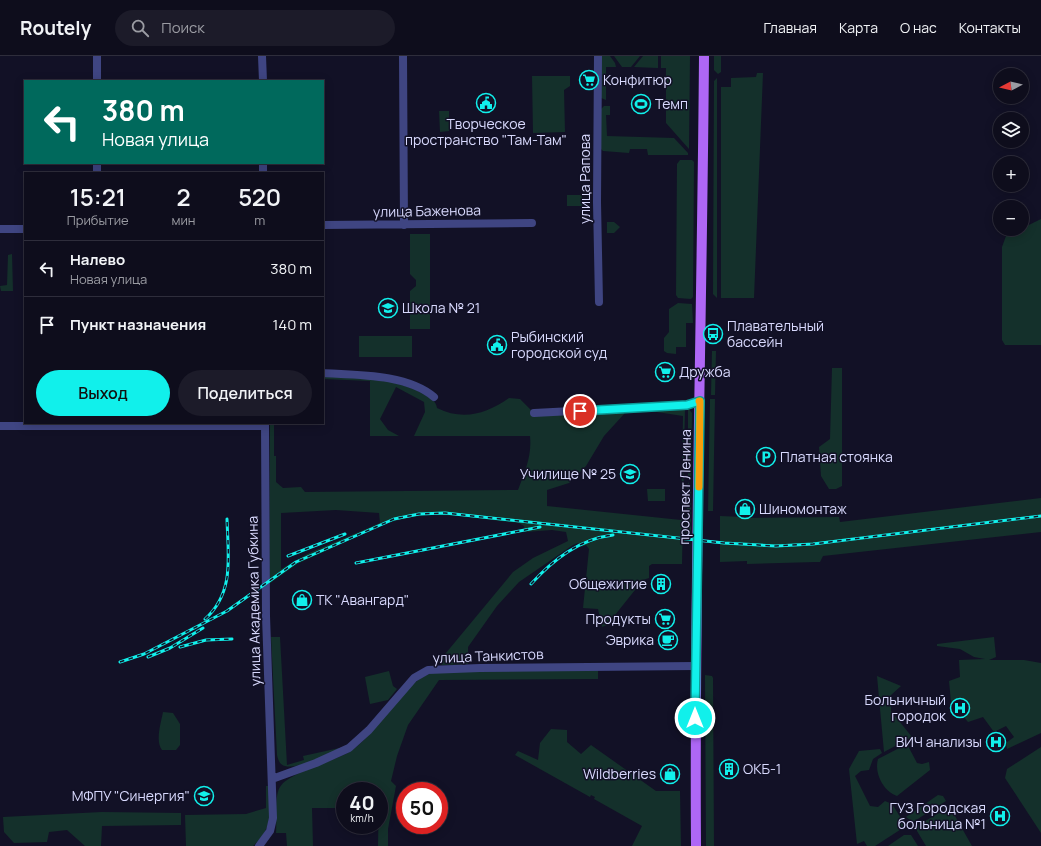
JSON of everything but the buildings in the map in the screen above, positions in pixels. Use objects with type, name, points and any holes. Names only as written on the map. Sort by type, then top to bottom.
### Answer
[{"type":"main road","name":"проспект Ленина","points":[[696,846],[696,666],[704,56]]},
{"type":"street","points":[[97,56],[97,80]]},
{"type":"street","points":[[262,56],[263,80]]},
{"type":"street","points":[[403,56],[404,224]]},
{"type":"street","name":"улица Рапова","points":[[598,56],[598,302]]},
{"type":"street","name":"улица Баженова","points":[[324,225],[532,223]]},
{"type":"street","points":[[0,229],[24,229]]},
{"type":"street","points":[[324,373],[395,380],[419,387],[434,397]]},
{"type":"street","points":[[534,413],[687,405],[700,401]]},
{"type":"street","points":[[0,426],[265,424]]},
{"type":"street","name":"улица Академика Губкина","points":[[265,424],[266,616],[272,779]]},
{"type":"street","name":"улица Танкистов","points":[[272,779],[321,761],[349,748],[369,730],[414,678],[428,670],[472,668],[696,666]]},
{"type":"street","points":[[259,846],[272,824],[272,779]]},
{"type":"green space","points":[[600,56],[610,56],[616,67],[606,67],[606,100],[601,98]]},
{"type":"green space","points":[[614,56],[640,56],[631,67],[622,67]]},
{"type":"green space","points":[[643,56],[658,56],[658,68],[634,67]]},
{"type":"green space","points":[[661,56],[690,56],[689,149],[666,123],[666,68],[661,68]]},
{"type":"green space","points":[[714,56],[721,56],[721,72],[718,74],[714,70]]},
{"type":"green space","points":[[757,73],[763,73],[754,298],[721,298],[721,87],[731,87],[731,78],[756,77]]},
{"type":"green space","points":[[532,76],[570,76],[570,86],[564,90],[565,132],[533,133]]},
{"type":"green space","points":[[717,78],[717,298],[713,294],[714,81]]},
{"type":"green space","points":[[604,106],[610,106],[610,115],[606,115],[607,136],[674,138],[688,153],[688,155],[648,155],[647,149],[630,149],[629,153],[603,151],[601,149],[601,109]]},
{"type":"green space","points":[[439,111],[449,111],[449,131],[440,132]]},
{"type":"green space","points":[[680,160],[692,160],[694,162],[693,297],[691,299],[678,298],[676,295],[677,164]]},
{"type":"green space","points":[[567,195],[582,195],[582,206],[567,206]]},
{"type":"green space","points":[[1041,219],[1041,345],[1005,345],[1002,340],[1002,247],[1006,236],[1029,236],[1029,225]]},
{"type":"green space","points":[[607,222],[614,222],[620,227],[614,233],[607,233]]},
{"type":"green space","points":[[410,234],[430,234],[430,329],[410,329],[410,291],[416,286],[416,280],[410,274]]},
{"type":"green space","points":[[12,254],[13,291],[1,291],[0,286],[7,285],[8,255]]},
{"type":"green space","points":[[678,303],[692,304],[693,323],[686,323],[686,347],[676,347],[676,354],[667,353],[664,351],[664,338],[669,332],[669,309]]},
{"type":"green space","points":[[359,336],[412,336],[412,357],[359,357]]},
{"type":"green space","points":[[712,351],[716,351],[715,395],[711,395]]},
{"type":"green space","points":[[832,368],[842,368],[842,486],[836,489],[829,489],[821,476],[819,447],[830,439]]},
{"type":"green space","points":[[324,375],[376,379],[401,385],[425,395],[434,402],[437,408],[447,412],[465,415],[483,412],[509,398],[520,399],[532,411],[685,408],[682,564],[652,564],[649,566],[649,578],[643,580],[607,625],[602,627],[598,609],[583,608],[589,549],[586,545],[581,547],[578,543],[573,545],[519,582],[497,606],[468,647],[468,664],[441,665],[443,663],[441,659],[513,572],[533,558],[568,541],[566,532],[552,530],[525,532],[524,526],[519,523],[452,515],[425,515],[412,517],[386,524],[360,534],[297,564],[269,584],[270,424],[274,424],[276,482],[283,488],[301,487],[305,492],[518,490],[530,450],[530,436],[414,436],[425,412],[424,402],[396,387],[380,419],[388,430],[399,436],[370,436],[370,381],[324,379]],"holes":[[[650,411],[683,416],[681,520],[547,506],[547,490],[569,483],[586,466],[604,436],[625,413]],[[336,510],[379,513],[380,523],[309,553],[281,569],[281,513]]]},
{"type":"green space","points":[[710,399],[715,399],[713,511],[708,511]]},
{"type":"green space","points":[[688,408],[692,413],[691,476],[688,478]]},
{"type":"green space","points":[[688,482],[691,487],[691,532],[686,535]]},
{"type":"green space","points":[[647,489],[665,489],[665,501],[648,501]]},
{"type":"green space","points":[[1041,498],[1041,532],[823,556],[820,562],[747,564],[747,561],[720,562],[720,516],[743,518],[839,517],[840,522]]},
{"type":"green space","points":[[271,637],[280,637],[287,765],[304,760],[303,756],[344,747],[298,766],[291,767],[282,765],[278,759]]},
{"type":"green space","points":[[994,637],[996,657],[989,660],[1024,660],[1041,663],[1041,733],[1007,749],[1006,743],[1014,737],[1006,726],[994,732],[983,717],[968,722],[951,702],[949,681],[960,677],[959,660],[985,659],[974,657],[960,649],[937,646],[937,644]]},
{"type":"green space","points":[[598,669],[598,679],[439,680],[408,725],[397,756],[391,781],[396,786],[388,829],[388,782],[336,782],[336,808],[312,808],[313,846],[287,846],[286,833],[276,833],[277,796],[280,787],[292,777],[351,751],[372,732],[410,687],[421,678],[434,672]]},
{"type":"green space","points":[[389,671],[393,686],[397,689],[388,700],[370,704],[365,677]]},
{"type":"green space","points":[[705,675],[712,676],[713,678],[714,846],[706,846]]},
{"type":"green space","points":[[877,676],[901,686],[891,695],[891,711],[912,737],[884,752]]},
{"type":"green space","points":[[163,712],[173,713],[180,724],[180,745],[176,750],[162,750],[160,746],[159,732]]},
{"type":"green space","points":[[551,729],[567,730],[567,742],[581,754],[591,745],[656,791],[680,791],[681,846],[632,846],[642,826],[594,799],[595,797],[591,795],[590,797],[515,755],[518,751],[538,760],[540,743]]},
{"type":"green space","points":[[907,744],[917,763],[922,764],[929,762],[930,770],[897,796],[892,794],[884,786],[877,770],[877,764],[878,759]]},
{"type":"green space","points":[[1041,747],[1041,833],[1005,778],[1007,769]]},
{"type":"green space","points":[[880,749],[882,753],[873,759],[869,770],[861,771],[855,776],[870,806],[878,807],[885,801],[892,804],[906,826],[875,846],[867,846],[864,841],[857,844],[849,769],[859,751]]},
{"type":"green space","points":[[266,786],[269,786],[270,803],[268,825],[260,839],[253,846],[186,846],[185,815],[246,814],[266,808]]},
{"type":"green space","points":[[938,795],[943,796],[946,801],[913,822],[906,817]]},
{"type":"green space","points":[[946,810],[955,816],[972,846],[926,846],[917,831],[917,826]]},
{"type":"green space","points":[[102,812],[181,813],[181,825],[102,826],[101,846],[85,846],[67,830],[49,832],[47,842],[14,843],[4,832],[3,817]]},
{"type":"green space","points":[[378,834],[388,834],[388,846],[378,846]]},
{"type":"green space","points":[[904,835],[911,835],[918,846],[888,846]]},
{"type":"railway","points":[[120,662],[144,654],[227,611],[296,562],[394,519],[419,514],[445,513],[724,543],[776,546],[813,544],[1041,516]]},
{"type":"railway","points":[[205,619],[215,608],[221,597],[228,573],[227,519]]},
{"type":"railway","points":[[356,563],[540,527]]},
{"type":"railway","points":[[288,556],[345,534]]},
{"type":"railway","points":[[531,584],[548,567],[578,546],[601,537],[613,535]]},
{"type":"railway","points":[[148,657],[170,648],[203,628]]},
{"type":"railway","points":[[180,647],[206,640],[232,639]]},
{"type":"slow traffic","points":[[699,401],[699,487]]},
{"type":"place","name":"Конфитюр","points":[[589,80]]},
{"type":"place","name":"Творческое пространство \"Там-Там\"","points":[[486,103]]},
{"type":"place","name":"Темп","points":[[641,104]]},
{"type":"place","name":"Школа № 21","points":[[388,308]]},
{"type":"place","name":"Плавательный бассейн","points":[[713,334]]},
{"type":"place","name":"Рыбинский городской суд","points":[[497,345]]},
{"type":"place","name":"Дружба","points":[[665,372]]},
{"type":"place","name":"Платная стоянка","points":[[766,457]]},
{"type":"place","name":"Училище № 25","points":[[630,474]]},
{"type":"place","name":"Шиномонтаж","points":[[745,509]]},
{"type":"place","name":"Общежитие","points":[[661,584]]},
{"type":"place","name":"ТК \"Авангард\"","points":[[302,600]]},
{"type":"place","name":"Продукты","points":[[665,619]]},
{"type":"place","name":"Эврика","points":[[668,640]]},
{"type":"place","name":"Больничный городок","points":[[960,708]]},
{"type":"place","name":"ВИЧ анализы","points":[[996,742]]},
{"type":"place","name":"ОКБ-1","points":[[729,769]]},
{"type":"place","name":"Wildberries","points":[[670,774]]},
{"type":"place","name":"МФПУ \"Синергия\"","points":[[204,796]]},
{"type":"place","name":"ГУЗ Городская больница №1","points":[[1000,816]]},
{"type":"route","points":[[580,411],[687,405],[700,401],[695,718]]}]
